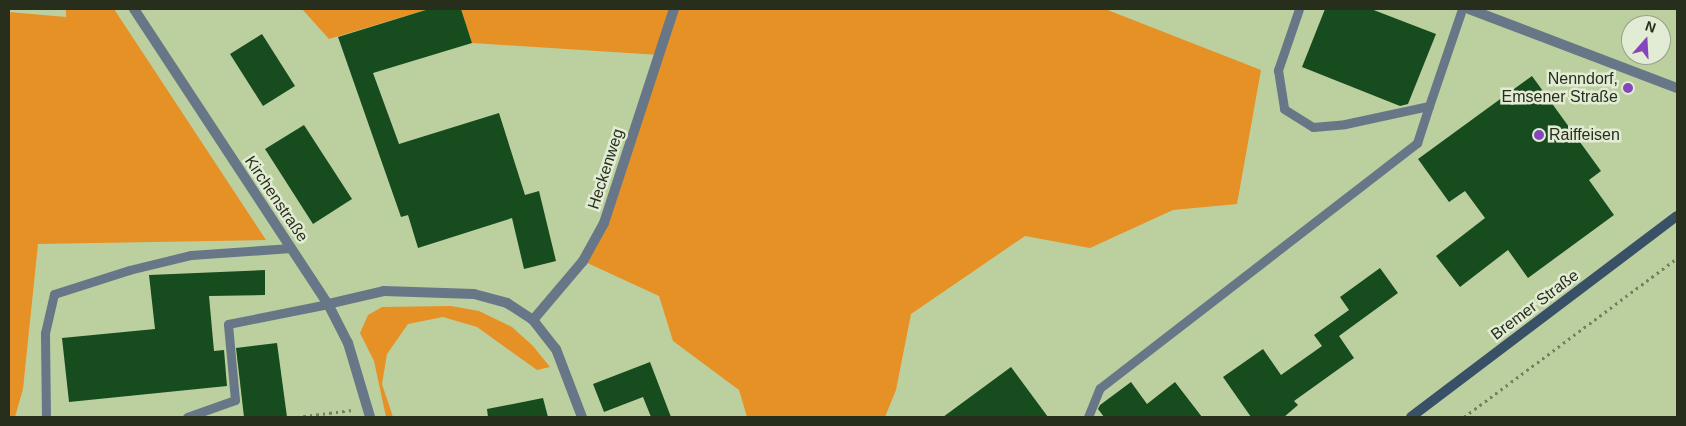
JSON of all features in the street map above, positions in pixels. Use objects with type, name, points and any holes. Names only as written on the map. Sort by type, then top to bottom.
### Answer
[{"type":"main road","name":"Bremer Straße","points":[[1411,417],[1677,216]]},
{"type":"street","name":"Kirchenstraße","points":[[134,9],[328,304],[348,343],[369,413]]},
{"type":"street","name":"Heckenweg","points":[[533,320],[583,261],[604,223],[674,9]]},
{"type":"street","points":[[1469,9],[1677,88]]},
{"type":"street","points":[[328,304],[384,291],[474,294],[507,303],[533,320],[556,349],[582,417]]},
{"type":"lane","points":[[1299,9],[1278,70],[1284,109],[1313,127],[1345,124],[1429,106]]},
{"type":"lane","points":[[1088,417],[1100,388],[1417,143],[1462,9]]},
{"type":"lane","points":[[46,417],[44,333],[54,294],[129,270],[191,255],[291,248]]},
{"type":"lane","points":[[187,417],[235,400],[228,324],[328,304]]},
{"type":"path","points":[[1464,417],[1677,258]]},
{"type":"path","points":[[297,417],[369,413]]},
{"type":"shaded area","points":[[66,9],[114,9],[266,240],[38,244],[23,389],[15,417],[9,417],[9,12],[66,17]]},
{"type":"shaded area","points":[[302,9],[429,9],[329,39]]},
{"type":"shaded area","points":[[461,9],[1105,9],[1261,70],[1237,204],[1173,210],[1090,248],[1025,236],[911,314],[896,390],[885,417],[747,417],[739,390],[673,341],[659,296],[583,261],[604,223],[659,55],[472,43]]},
{"type":"shaded area","points":[[451,306],[479,311],[512,327],[533,346],[550,367],[537,370],[477,327],[443,317],[408,324],[387,354],[382,384],[393,417],[386,417],[374,361],[360,333],[368,315],[382,307]]},
{"type":"building","points":[[429,9],[461,9],[472,43],[373,73],[399,144],[499,113],[525,195],[539,191],[556,261],[524,269],[512,218],[418,248],[408,215],[401,217],[338,37]]},
{"type":"building","points":[[1325,9],[1371,9],[1436,34],[1408,104],[1400,106],[1302,67]]},
{"type":"building","points":[[262,34],[295,86],[263,106],[230,54]]},
{"type":"building","points":[[1532,76],[1601,171],[1589,180],[1614,215],[1528,278],[1508,250],[1460,287],[1436,256],[1485,218],[1465,191],[1449,202],[1418,159]]},
{"type":"building","points":[[304,125],[352,199],[313,224],[265,149]]},
{"type":"building","points":[[1380,268],[1398,293],[1339,336],[1354,358],[1294,401],[1298,405],[1284,417],[1251,417],[1223,377],[1263,349],[1281,375],[1322,346],[1314,335],[1349,310],[1340,297]]},
{"type":"building","points":[[265,270],[265,295],[209,296],[214,351],[224,350],[227,386],[69,402],[62,338],[155,329],[149,275]]},
{"type":"building","points":[[277,343],[287,417],[244,417],[236,348]]},
{"type":"building","points":[[650,362],[671,417],[651,417],[643,397],[604,412],[593,384]]},
{"type":"building","points":[[1011,367],[1048,417],[943,417]]},
{"type":"building","points":[[1131,382],[1147,404],[1175,382],[1202,417],[1104,417],[1098,409],[1100,405]]},
{"type":"building","points":[[543,398],[548,417],[488,417],[487,409]]},
{"type":"place","name":"Nenndorf, Emsener Straße","points":[[1628,88]]},
{"type":"place","name":"Raiffeisen","points":[[1539,135]]}]
